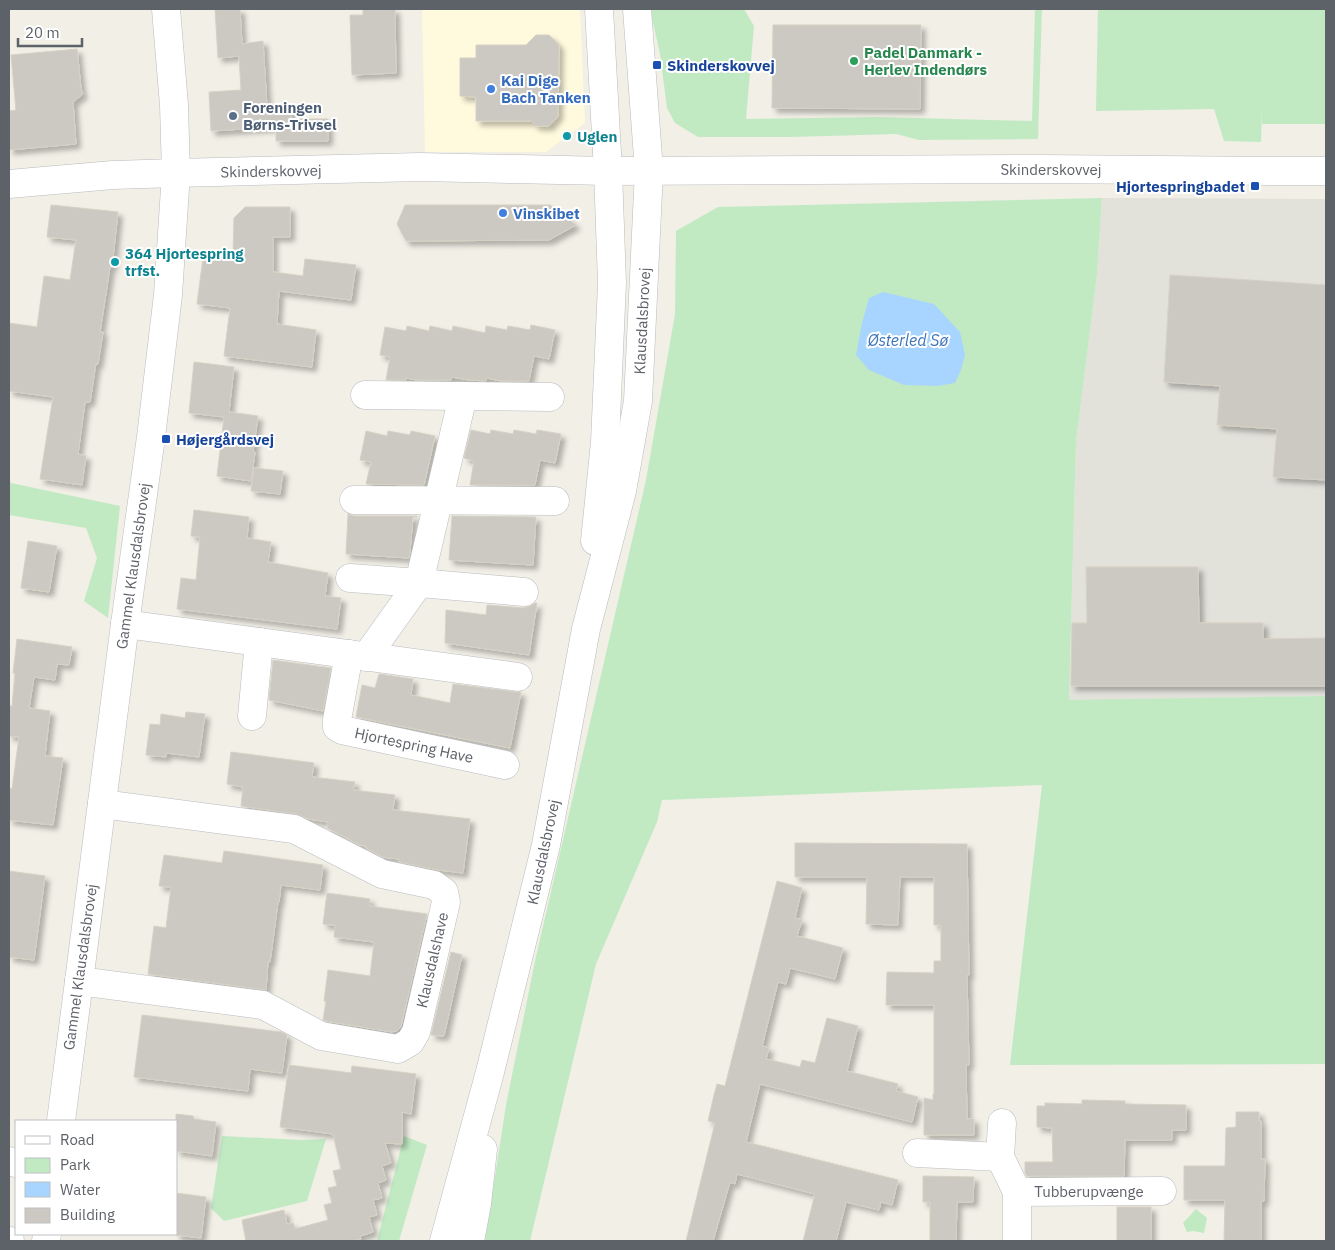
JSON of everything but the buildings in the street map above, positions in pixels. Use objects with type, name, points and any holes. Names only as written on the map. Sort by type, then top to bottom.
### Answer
[{"type":"street","name":"Gammel Klausdalsbrovej","points":[[61,1120],[168,295],[176,173],[174,105],[166,9]]},
{"type":"street","name":"Klausdalsbrovej","points":[[586,629],[605,442],[612,283],[599,9]]},
{"type":"street","name":"Klausdalsbrovej","points":[[444,1241],[490,1072],[546,845],[586,629],[622,491],[638,401],[649,171],[637,9]]},
{"type":"street","name":"Skinderskovvej","points":[[176,173],[420,167],[608,171],[1051,169],[1326,171]]},
{"type":"street","points":[[9,184],[113,175],[176,173]]},
{"type":"street","points":[[365,395],[550,397]]},
{"type":"street","name":"Hjortespring Have","points":[[463,396],[419,583],[357,655],[337,720],[337,728],[505,765]]},
{"type":"street","points":[[354,500],[556,502]]},
{"type":"street","points":[[350,578],[524,592]]},
{"type":"street","points":[[125,624],[518,677]]},
{"type":"street","points":[[252,716],[259,642]]},
{"type":"street","name":"Klausdalshave","points":[[78,981],[263,1005],[320,1036],[398,1049],[410,1042],[416,1032],[446,902],[444,892],[434,885],[382,874],[294,829],[102,804]]},
{"type":"street","name":"Klausdalsbrovej","points":[[470,1241],[477,1204],[490,1072]]},
{"type":"street","name":"Tubberupvænge","points":[[1002,1124],[1000,1157],[1017,1192],[1017,1241]]},
{"type":"street","points":[[917,1153],[1000,1157]]},
{"type":"street","name":"Tubberupvænge","points":[[1017,1192],[1162,1191]]},
{"type":"shaded area","points":[[422,9],[580,9],[585,123],[546,152],[425,152]]},
{"type":"shaded area","points":[[1102,198],[1326,199],[1326,696],[1069,701],[1076,442],[1097,275]]},
{"type":"green space","points":[[650,9],[744,9],[754,26],[746,119],[878,117],[1032,121],[1035,9],[1042,9],[1038,139],[919,140],[896,134],[698,137],[675,123],[667,108],[660,54]]},
{"type":"green space","points":[[1098,9],[1326,9],[1326,124],[1262,124],[1262,107],[1261,142],[1224,141],[1214,109],[1096,111]]},
{"type":"green space","points":[[1102,198],[1097,275],[1076,442],[1069,700],[1326,696],[1326,1064],[1010,1065],[1042,785],[662,800],[657,822],[596,964],[530,1241],[485,1241],[506,1105],[535,961],[646,480],[675,314],[676,231],[718,207]]},
{"type":"green space","points":[[9,479],[11,483],[120,506],[108,618],[84,601],[97,558],[86,528],[9,515]]},
{"type":"green space","points":[[222,1136],[301,1140],[326,1139],[307,1201],[224,1221],[211,1208]]},
{"type":"green space","points":[[404,1136],[427,1145],[399,1241],[377,1241]]},
{"type":"green space","points":[[1196,1209],[1207,1218],[1204,1233],[1187,1232],[1183,1223]]},
{"type":"water","name":"Østerled Sø","points":[[883,292],[934,304],[960,332],[965,355],[955,383],[937,386],[904,385],[869,370],[856,355],[869,298]]},
{"type":"place","name":"Padel Danmark - Herlev Indendørs","points":[[854,61]]},
{"type":"place","name":"Skinderskovvej","points":[[657,65]]},
{"type":"place","name":"Kai Dige Bach Tanken","points":[[491,89]]},
{"type":"place","name":"Foreningen Børns-Trivsel","points":[[233,116]]},
{"type":"place","name":"Uglen","points":[[567,136]]},
{"type":"place","name":"Hjortespringbadet","points":[[1255,186]]},
{"type":"place","name":"Vinskibet","points":[[503,213]]},
{"type":"place","name":"364 Hjortespring trfst.","points":[[115,262]]},
{"type":"place","name":"Højergårdsvej","points":[[166,439]]}]
